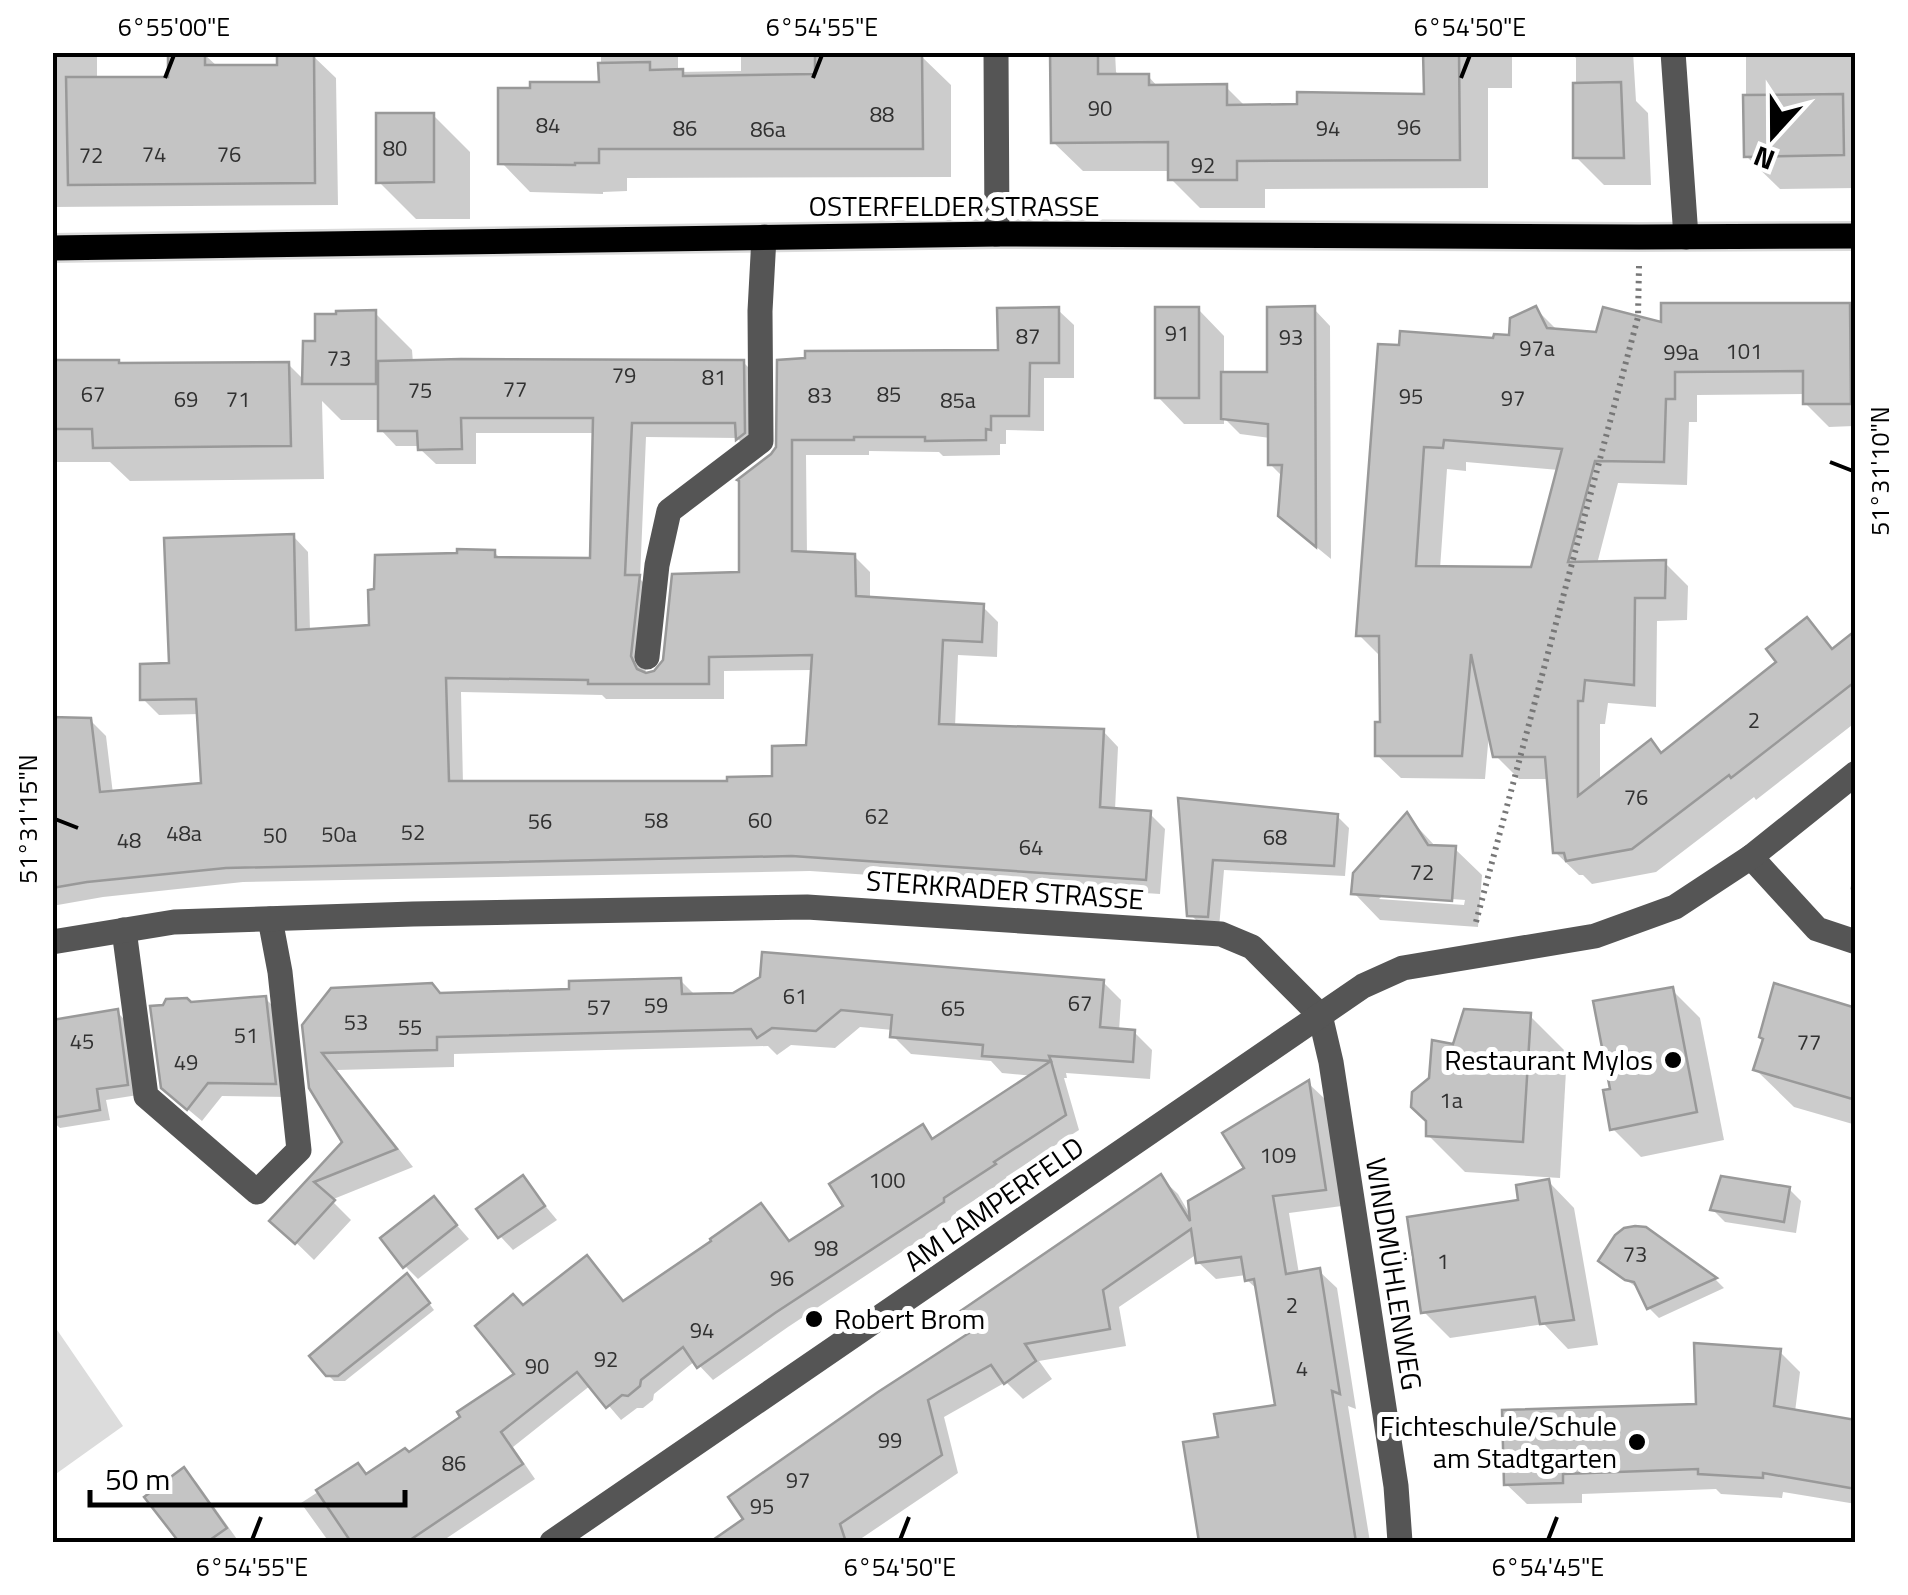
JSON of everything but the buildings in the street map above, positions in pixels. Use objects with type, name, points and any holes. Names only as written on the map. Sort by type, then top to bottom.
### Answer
[{"type":"main road","name":"OSTERFELDER STRASSE","points":[[52,248],[997,234],[1856,236]]},
{"type":"street","points":[[996,52],[997,234]]},
{"type":"street","points":[[1672,52],[1686,237]]},
{"type":"street","points":[[646,656],[657,566],[669,511],[761,441],[764,237]]},
{"type":"street","points":[[1320,1015],[1364,986],[1403,968],[1595,936],[1675,907],[1751,857],[1856,773]]},
{"type":"street","points":[[1751,857],[1817,929],[1856,942]]},
{"type":"street","name":"STERKRADER STRASSE","points":[[52,942],[174,922],[807,908],[1220,934],[1252,947],[1320,1015]]},
{"type":"street","points":[[124,930],[146,1096],[257,1192],[299,1150],[280,972],[270,919]]},
{"type":"street","name":"AM LAMPERFELD","points":[[552,1542],[1320,1015]]},
{"type":"street","name":"WINDMÜHLENWEG","points":[[1320,1015],[1331,1062],[1396,1486],[1400,1542]]},
{"type":"path","points":[[1466,957],[1638,317],[1639,238]]},
{"type":"shaded area","points":[[53,1324],[123,1426],[52,1476]]},
{"type":"place","name":"Restaurant Mylos","points":[[1673,1060]]},
{"type":"place","name":"Robert Brom","points":[[814,1319]]},
{"type":"place","name":"Fichteschule/Schule am Stadtgarten","points":[[1637,1442]]}]
